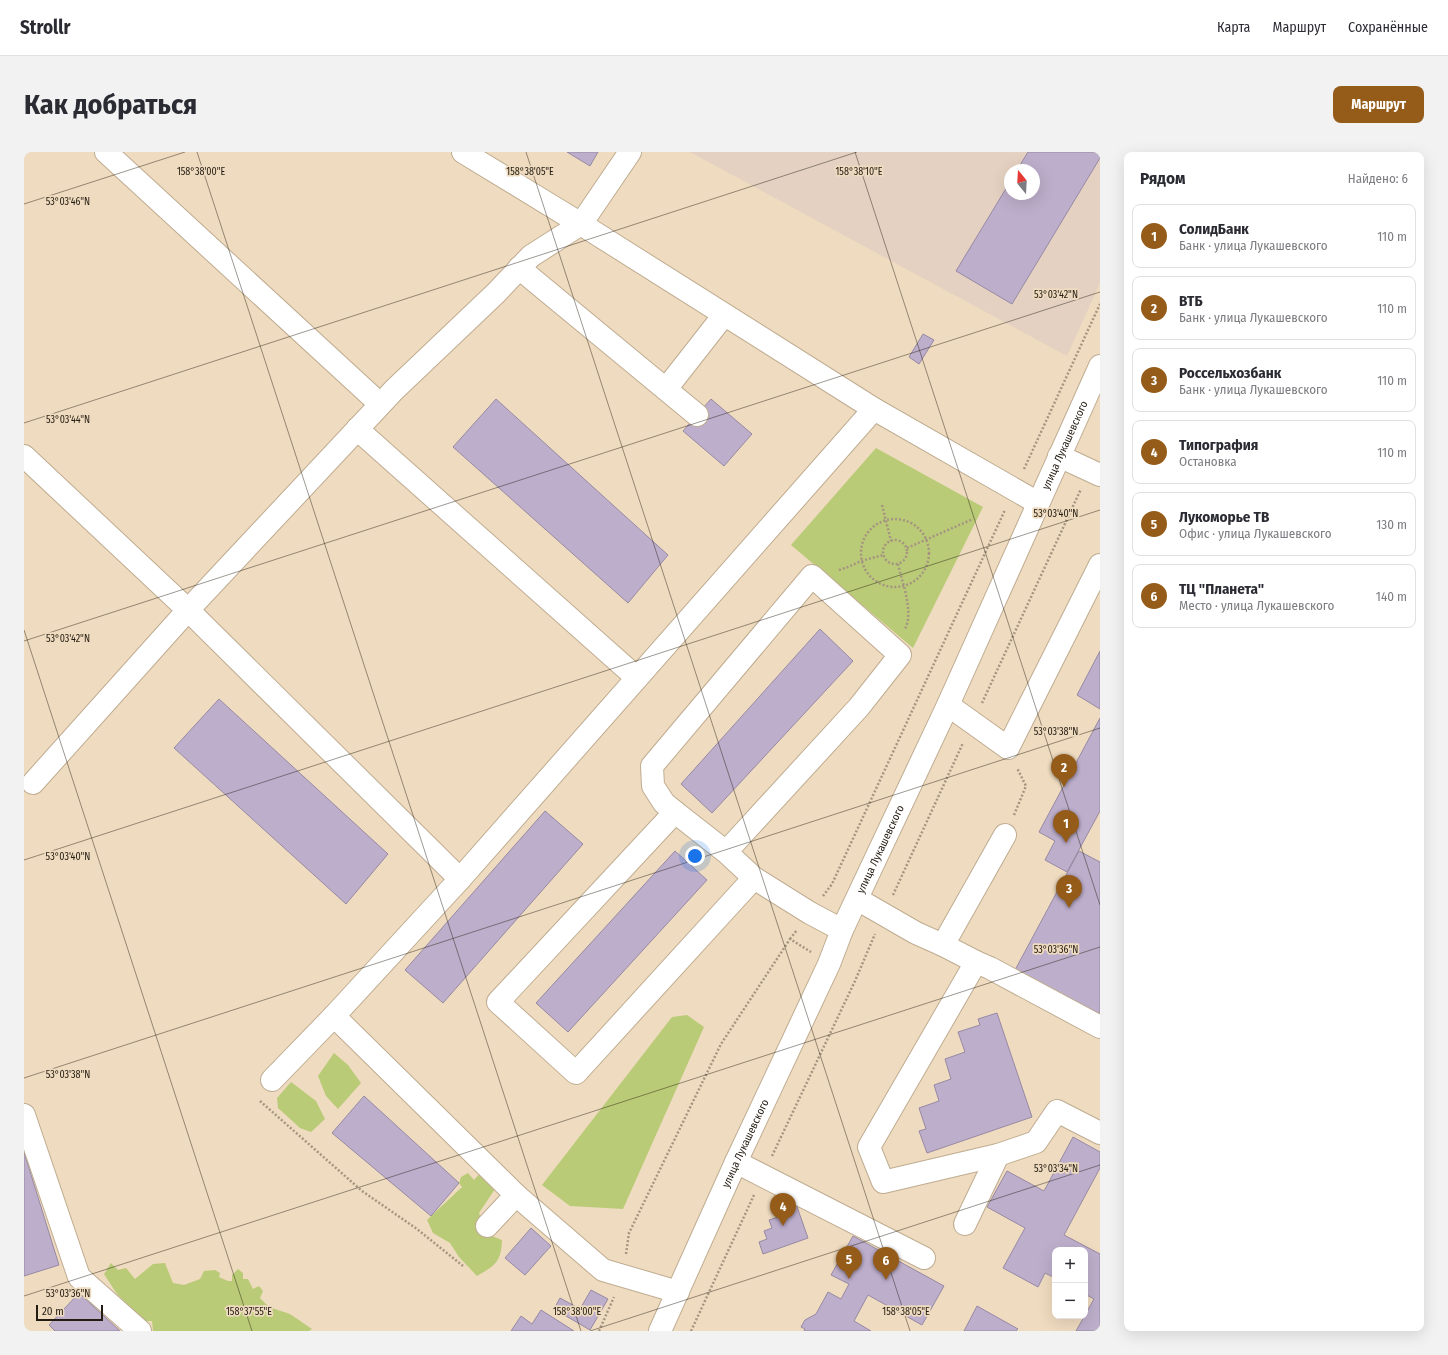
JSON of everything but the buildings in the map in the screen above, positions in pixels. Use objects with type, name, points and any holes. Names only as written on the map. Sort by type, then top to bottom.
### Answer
[{"type":"main road","points":[[106,152],[380,404]]},
{"type":"main road","points":[[463,152],[581,224],[874,409],[1038,503]]},
{"type":"main road","points":[[33,783],[188,610],[380,404],[496,293],[531,256],[581,224],[630,152]]},
{"type":"main road","points":[[519,268],[697,415]]},
{"type":"main road","points":[[666,389],[724,315]]},
{"type":"main road","name":"улица Лукашевского","points":[[660,1331],[736,1162],[830,964],[842,930],[948,705],[1100,366]]},
{"type":"main road","points":[[272,1080],[334,1016],[460,878],[874,409]]},
{"type":"main road","points":[[357,429],[637,678]]},
{"type":"main road","points":[[24,456],[188,610],[460,878]]},
{"type":"main road","points":[[1059,456],[1095,472]]},
{"type":"main road","points":[[948,705],[1008,748],[1100,565]]},
{"type":"main road","points":[[726,852],[859,707],[900,655],[812,576],[652,766],[653,786],[664,803],[726,852],[754,878],[810,913],[842,930]]},
{"type":"main road","points":[[675,812],[498,1002],[576,1073],[754,878]]},
{"type":"main road","points":[[944,945],[1005,835]]},
{"type":"main road","points":[[857,899],[916,933],[990,968],[1100,1027]]},
{"type":"main road","points":[[976,962],[869,1147],[883,1182],[998,1155],[1036,1142],[1057,1111],[1100,1133]]},
{"type":"main road","points":[[334,1016],[516,1196],[602,1270],[678,1292]]},
{"type":"main road","points":[[24,1115],[79,1277],[140,1331]]},
{"type":"main road","points":[[965,1224],[998,1155]]},
{"type":"main road","points":[[736,1162],[924,1258]]},
{"type":"main road","points":[[487,1226],[516,1196]]},
{"type":"path","points":[[599,1331],[623,1276],[629,1233],[718,1051],[790,939],[832,884],[1100,304]]},
{"type":"path","points":[[892,897],[973,723],[1095,472]]},
{"type":"path","points":[[882,505],[891,541]]},
{"type":"path","points":[[885,520],[905,520],[914,524],[921,532],[929,548],[927,565],[923,573],[911,584],[903,587],[894,588],[876,582],[869,576],[861,561],[860,552],[865,535],[877,524],[885,520]]},
{"type":"path","points":[[907,548],[973,520]]},
{"type":"path","points":[[891,541],[902,542],[907,548],[906,559],[898,564],[890,564],[883,555],[885,545],[891,541]]},
{"type":"path","points":[[820,583],[832,572],[861,561],[883,555]]},
{"type":"path","points":[[898,564],[908,610],[908,623],[902,634],[900,655]]},
{"type":"path","points":[[1005,835],[1026,786],[1008,748]]},
{"type":"path","points":[[691,1331],[855,981],[876,931]]},
{"type":"path","points":[[790,939],[855,981]]},
{"type":"path","points":[[255,1096],[362,1191],[462,1266]]},
{"type":"shaded area","points":[[690,152],[1028,152],[1021,164],[1004,164],[1004,192],[956,271],[1012,304],[1100,158],[1100,283],[1067,356]]},
{"type":"green space","points":[[876,448],[983,507],[913,648],[791,545]]},
{"type":"green space","points":[[687,1015],[704,1027],[623,1209],[570,1206],[542,1185],[672,1017]]},
{"type":"green space","points":[[334,1053],[348,1065],[361,1083],[338,1109],[326,1096],[318,1076]]},
{"type":"green space","points":[[291,1082],[316,1101],[325,1119],[311,1132],[300,1128],[278,1108],[277,1098]]},
{"type":"green space","points":[[483,1170],[497,1186],[479,1213],[487,1234],[502,1240],[499,1258],[493,1266],[477,1276],[459,1257],[450,1243],[433,1233],[427,1220],[462,1187],[459,1183],[461,1177],[468,1173],[474,1180]]},
{"type":"green space","points":[[111,1263],[118,1270],[126,1268],[135,1279],[153,1264],[165,1263],[173,1283],[184,1285],[200,1279],[204,1271],[215,1270],[220,1273],[219,1277],[232,1281],[232,1275],[238,1269],[243,1273],[243,1279],[248,1279],[253,1289],[259,1286],[263,1291],[260,1298],[269,1307],[290,1314],[312,1329],[309,1331],[153,1331],[152,1321],[136,1321],[133,1310],[117,1294],[104,1274]]},
{"type":"place","name":"ВТБ","points":[[1064,787]]},
{"type":"place","name":"СолидБанк","points":[[1066,843]]},
{"type":"place","name":"Россельхозбанк","points":[[1069,908]]},
{"type":"place","name":"Типография","points":[[783,1226]]},
{"type":"place","name":"Лукоморье ТВ","points":[[849,1279]]},
{"type":"place","name":"ТЦ \"Планета\"","points":[[886,1280]]}]
